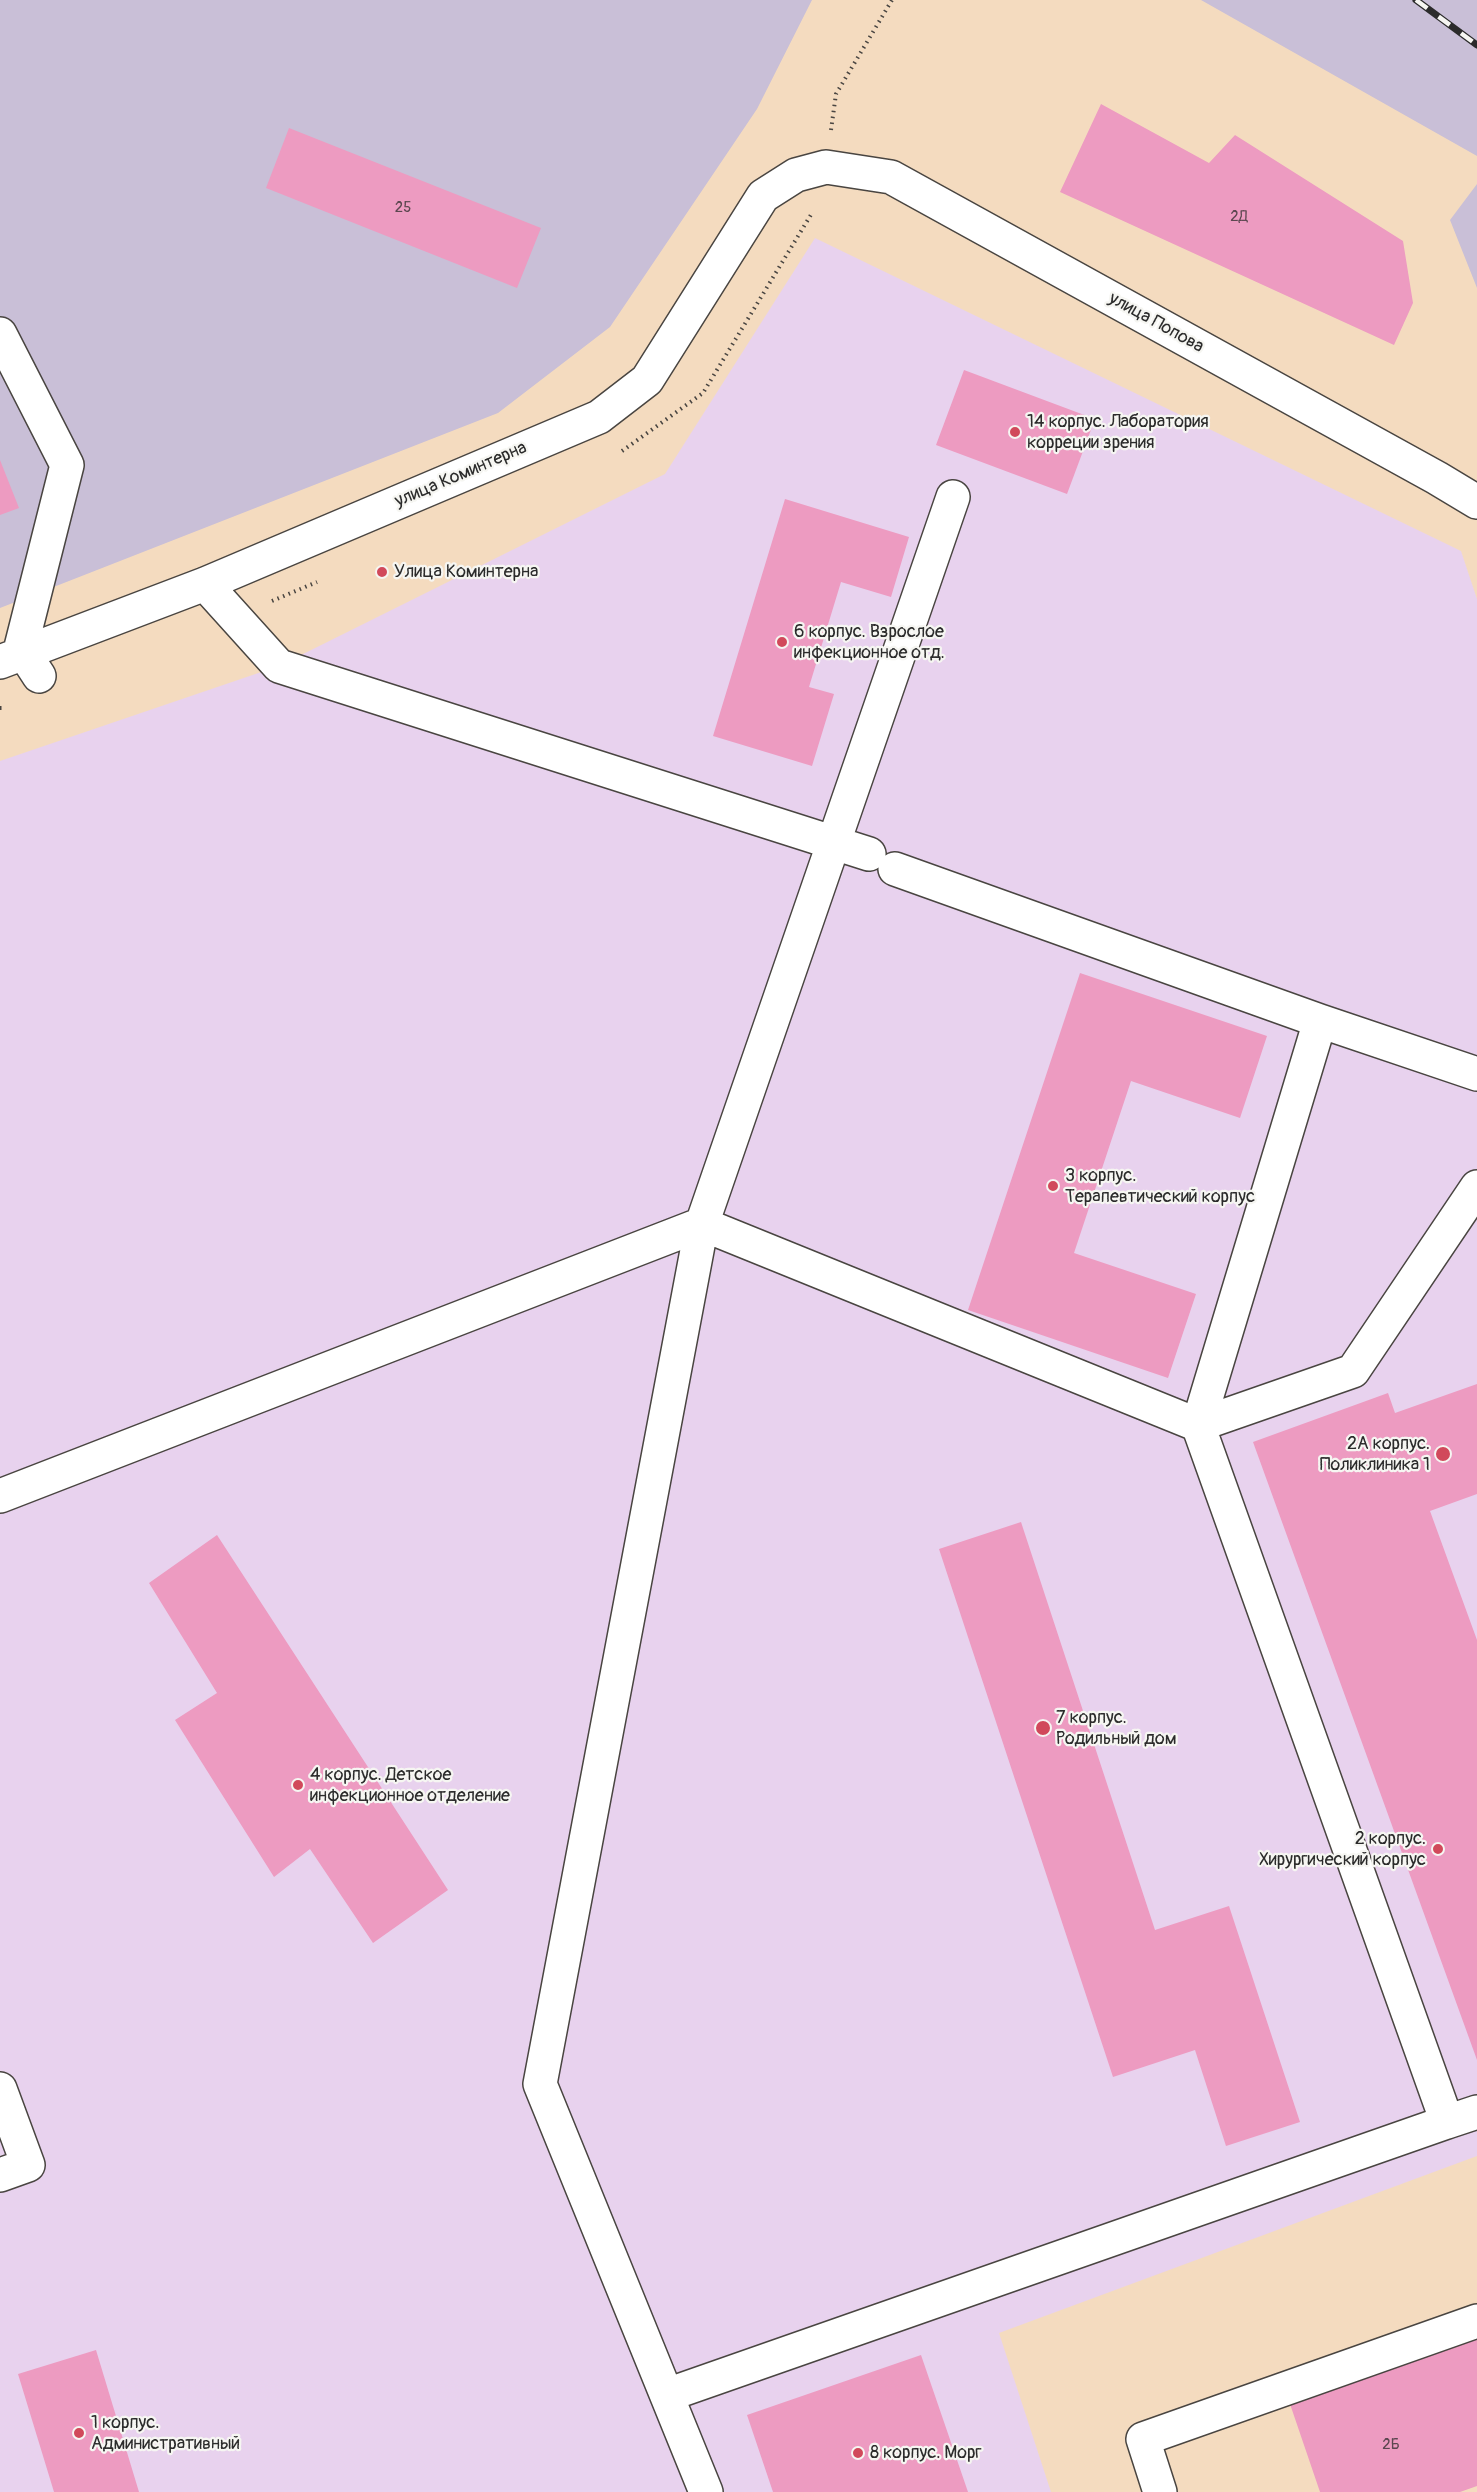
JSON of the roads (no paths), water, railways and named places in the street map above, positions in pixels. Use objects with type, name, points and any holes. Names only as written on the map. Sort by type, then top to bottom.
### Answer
[{"type":"street","name":"улица Попова","points":[[826,167],[891,177],[1427,472],[1477,502]]},
{"type":"street","name":"улица Коминтерна","points":[[21,661],[217,605],[599,417],[647,380],[763,196],[796,175],[826,167]]},
{"type":"street","points":[[0,333],[67,465],[21,661]]},
{"type":"street","points":[[706,2492],[540,2084],[702,1224],[952,497]]},
{"type":"street","points":[[217,605],[279,666],[832,843],[1320,1021],[1477,1074]]},
{"type":"street","points":[[1320,1021],[1198,1425],[1447,2122]]},
{"type":"street","points":[[0,1496],[702,1224],[1198,1425],[1353,1371],[1477,1187]]},
{"type":"street","points":[[0,2089],[28,2165],[0,2175]]},
{"type":"street","points":[[667,2395],[1477,2112]]},
{"type":"street","points":[[1160,2492],[1143,2439],[1477,2321]]},
{"type":"railway","points":[[1416,0],[1477,45]]},
{"type":"place","name":"14 корпус. Лаборатория корреции зрения","points":[[1015,432]]},
{"type":"place","name":"Улица Коминтерна","points":[[382,572]]},
{"type":"place","name":"6 корпус. Взрослое инфекционное отд.","points":[[782,642]]},
{"type":"place","name":"3 корпус. Терапевтический корпус","points":[[1053,1186]]},
{"type":"place","name":"2А корпус. Поликлиника 1","points":[[1443,1454]]},
{"type":"place","name":"7 корпус. Родильный дом","points":[[1043,1728]]},
{"type":"place","name":"4 корпус. Детское инфекционное отделение","points":[[298,1785]]},
{"type":"place","name":"2 корпус. Хирургический корпус","points":[[1438,1849]]},
{"type":"place","name":"1 корпус. Административный","points":[[79,2433]]},
{"type":"place","name":"8 корпус. Морг","points":[[858,2453]]}]
